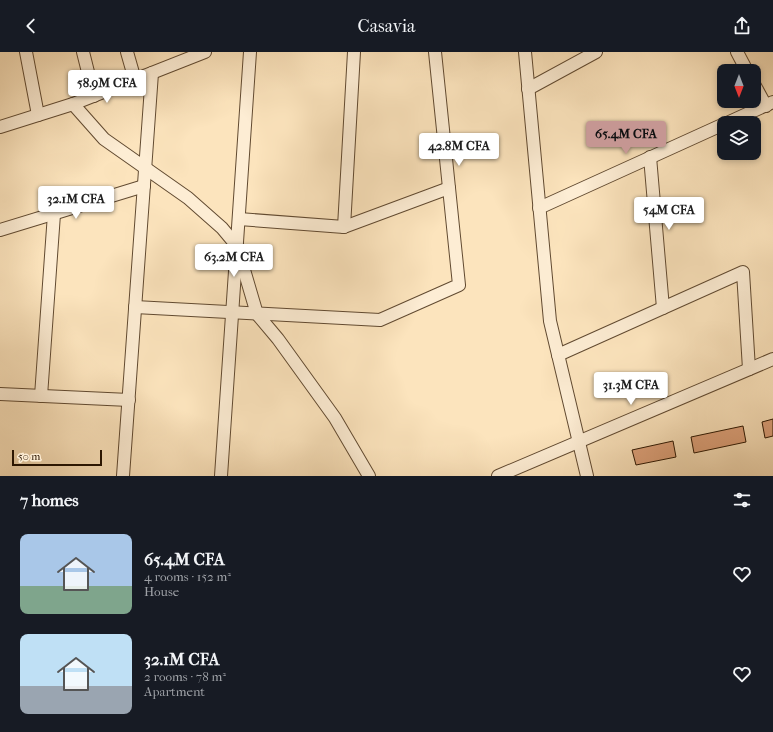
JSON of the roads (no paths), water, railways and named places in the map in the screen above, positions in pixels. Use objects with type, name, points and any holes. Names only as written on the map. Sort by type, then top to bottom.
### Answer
[{"type":"street","points":[[26,52],[38,115]]},
{"type":"street","points":[[83,52],[94,96]]},
{"type":"street","points":[[127,52],[135,80]]},
{"type":"street","points":[[0,127],[73,104],[203,52]]},
{"type":"street","points":[[221,476],[250,52]]},
{"type":"street","points":[[344,227],[354,52]]},
{"type":"street","points":[[135,307],[380,320],[459,285],[435,52]]},
{"type":"street","points":[[525,52],[550,321],[587,476]]},
{"type":"street","points":[[528,89],[596,52]]},
{"type":"street","points":[[737,52],[743,64]]},
{"type":"street","points":[[123,476],[152,73]]},
{"type":"street","points":[[743,116],[770,104],[761,93]]},
{"type":"street","points":[[73,104],[104,139],[188,198],[222,228],[237,246],[256,314],[278,339],[335,418],[369,476]]},
{"type":"street","points":[[539,208],[717,127]]},
{"type":"street","points":[[650,157],[663,308]]},
{"type":"street","points":[[0,230],[144,186]]},
{"type":"street","points":[[238,219],[344,227],[449,188]]},
{"type":"street","points":[[42,396],[54,214]]},
{"type":"street","points":[[558,355],[743,272],[749,369]]},
{"type":"street","points":[[498,476],[773,359]]},
{"type":"street","points":[[0,394],[129,400]]}]
